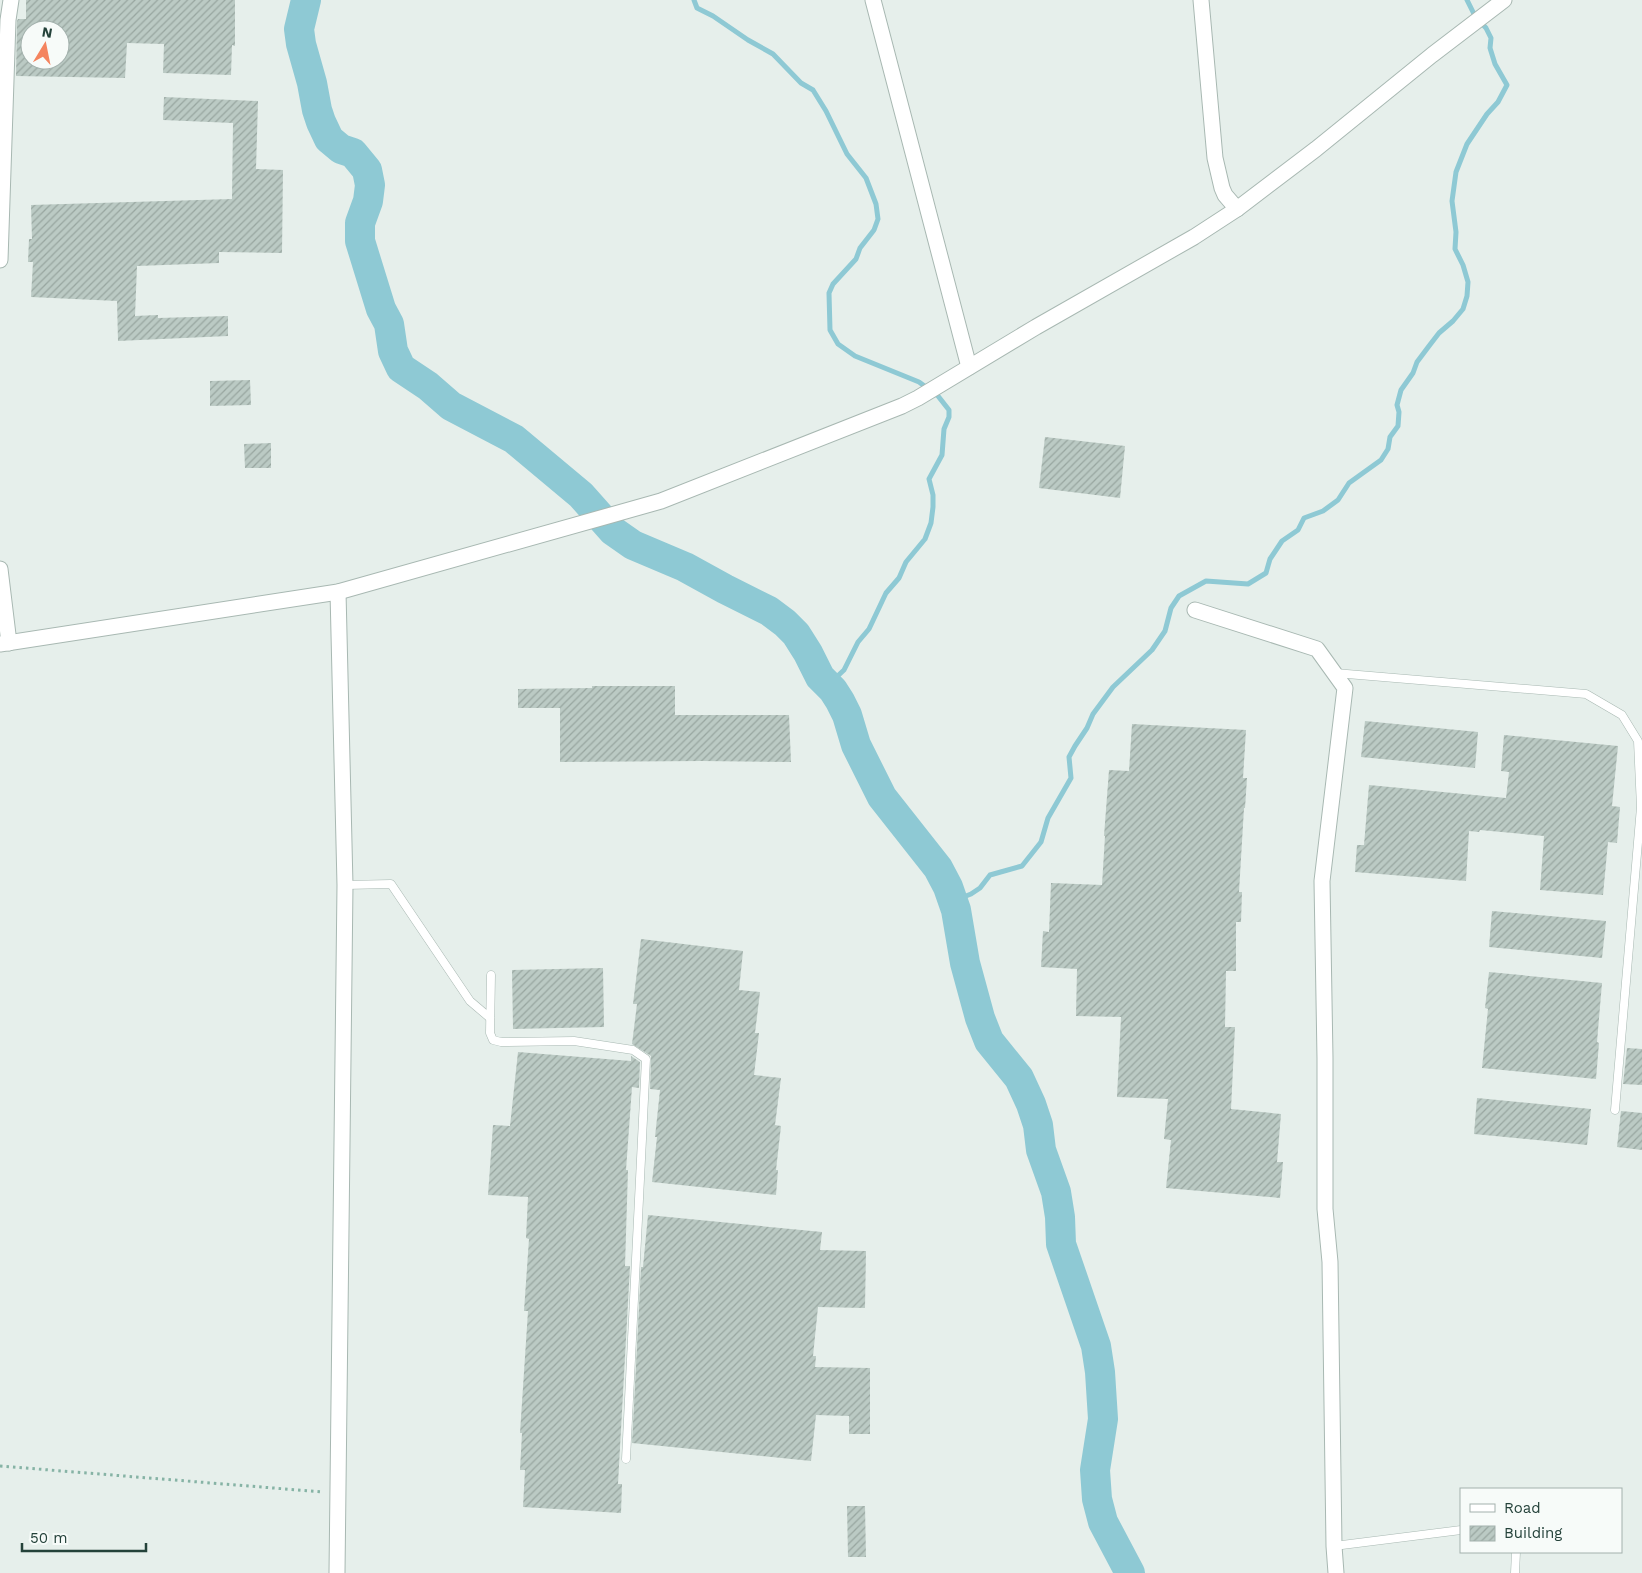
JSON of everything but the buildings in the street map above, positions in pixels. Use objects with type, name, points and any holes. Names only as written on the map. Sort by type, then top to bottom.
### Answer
[{"type":"street","points":[[0,260],[4,17],[11,0]]},
{"type":"street","points":[[873,0],[969,366]]},
{"type":"street","points":[[1201,0],[1215,158],[1222,188],[1237,210]]},
{"type":"street","points":[[0,569],[5,644],[338,592],[632,510],[690,490],[918,398],[969,366],[1194,237],[1237,210],[1502,2]]},
{"type":"street","points":[[337,1573],[344,885],[338,592]]},
{"type":"street","points":[[1195,610],[1317,649],[1345,688],[1322,881],[1325,1209],[1330,1262],[1336,1573]]},
{"type":"lane","points":[[1335,673],[1586,694],[1622,715],[1638,741],[1641,807],[1615,1110]]},
{"type":"lane","points":[[344,885],[391,884],[470,1001],[490,1018]]},
{"type":"lane","points":[[492,975],[490,1033],[493,1040],[500,1042],[574,1041],[633,1050],[646,1059],[626,1459]]},
{"type":"lane","points":[[1334,1546],[1460,1530]]},
{"type":"lane","points":[[1515,1573],[1516,1553]]},
{"type":"path","points":[[0,1466],[338,1493]]},
{"type":"waterway","points":[[306,0],[299,29],[317,110],[329,139],[341,149],[353,153],[367,170],[370,185],[368,201],[360,223],[360,241],[381,309],[389,324],[393,351],[401,368],[428,386],[451,406],[514,439],[581,495],[613,531],[633,545],[685,567],[769,611],[785,623],[796,634],[820,677],[833,690],[840,701],[847,715],[856,745],[882,797],[938,868],[948,887],[956,910],[965,963],[980,1018],[989,1041],[1019,1078],[1031,1104],[1038,1125],[1041,1150],[1056,1192],[1060,1217],[1061,1244],[1096,1346],[1100,1372],[1103,1419],[1095,1470],[1097,1499],[1103,1522],[1130,1573]]},
{"type":"waterway","points":[[694,0],[697,8],[773,54],[801,83],[813,90],[826,111],[847,154],[866,178],[876,204],[878,219],[874,230],[860,248],[856,259],[833,284],[829,293],[830,330],[838,344],[855,356],[919,382],[938,396],[949,410],[949,417],[944,429],[942,455],[929,479],[933,495],[933,507],[931,523],[925,539],[906,562],[899,578],[886,593],[869,629],[858,642],[844,670],[828,685]]},
{"type":"waterway","points":[[953,901],[971,894],[980,888],[990,875],[1022,866],[1041,842],[1048,818],[1071,778],[1069,757],[1075,746],[1087,728],[1093,714],[1113,687],[1152,650],[1165,631],[1171,608],[1179,596],[1206,581],[1248,584],[1266,573],[1270,559],[1282,541],[1298,530],[1304,518],[1323,511],[1338,500],[1349,483],[1381,460],[1388,449],[1390,437],[1398,426],[1399,412],[1397,405],[1401,390],[1413,373],[1417,362],[1429,346],[1463,309],[1467,296],[1468,282],[1463,265],[1455,249],[1456,232],[1452,201],[1456,172],[1467,144],[1487,114],[1498,102],[1507,85],[1495,64],[1490,48],[1491,38],[1486,28],[1475,16],[1467,0]]}]
